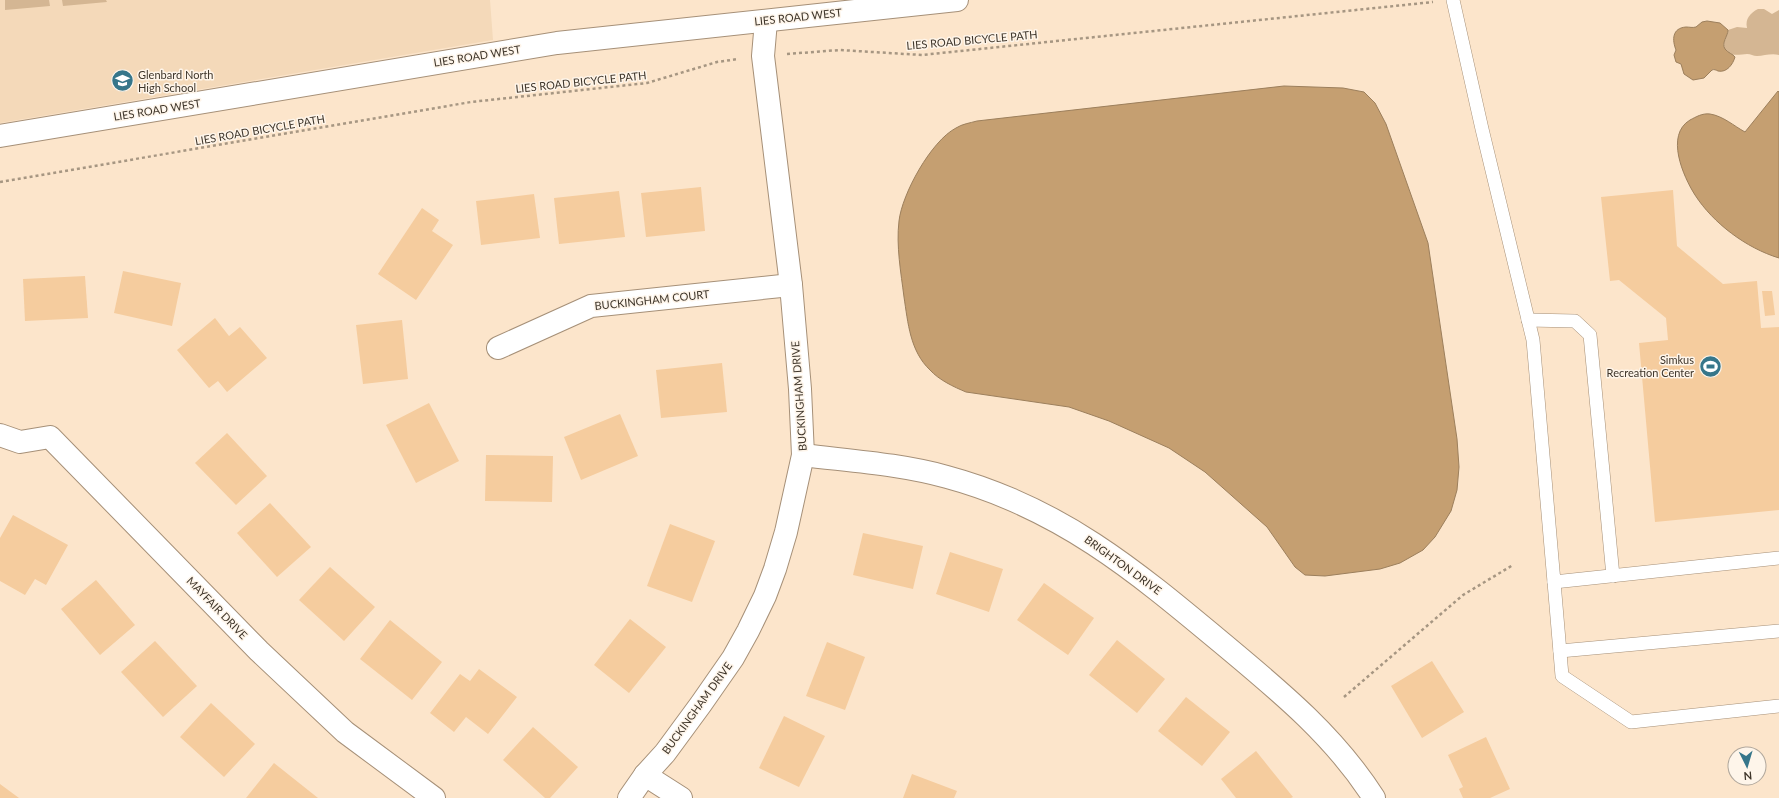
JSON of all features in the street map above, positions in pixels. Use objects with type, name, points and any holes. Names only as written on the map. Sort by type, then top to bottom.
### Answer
[{"type":"street","name":"LIES ROAD WEST","points":[[0,136],[557,43],[957,0]]},
{"type":"street","name":"BUCKINGHAM DRIVE","points":[[628,798],[645,774],[666,753],[733,658],[748,631],[765,596],[775,568],[786,532],[803,455],[800,390],[791,285],[764,56],[766,21]]},
{"type":"street","name":"BUCKINGHAM COURT","points":[[498,348],[591,306],[791,285]]},
{"type":"street","name":"MAYFAIR DRIVE","points":[[0,436],[20,442],[50,437],[276,667],[345,732],[434,798]]},
{"type":"street","name":"BRIGHTON DRIVE","points":[[803,455],[894,466],[946,477],[994,492],[1049,516],[1084,537],[1118,559],[1158,590],[1288,697],[1328,738],[1364,782],[1374,798]]},
{"type":"street","points":[[645,774],[681,798]]},
{"type":"lane","points":[[1453,0],[1482,129],[1533,340],[1562,676],[1632,722],[1779,706]]},
{"type":"lane","points":[[1528,320],[1575,321],[1590,335],[1613,576]]},
{"type":"lane","points":[[1554,582],[1779,558]]},
{"type":"lane","points":[[1560,651],[1779,631]]},
{"type":"path","name":"LIES ROAD BICYCLE PATH","points":[[0,182],[471,102],[647,83],[717,62],[764,56],[840,50],[922,55],[1436,2]]},
{"type":"path","points":[[1344,697],[1463,594],[1513,565]]},
{"type":"shaded area","name":"Glenbard North High School","points":[[0,0],[490,0],[493,40],[0,123]]},
{"type":"shaded area","points":[[5,0],[49,0],[50,6],[5,10]]},
{"type":"shaded area","points":[[62,0],[106,0],[107,2],[63,6]]},
{"type":"shaded area","points":[[1758,9],[1764,9],[1772,14],[1779,10],[1779,55],[1733,55],[1727,52],[1724,45],[1728,30],[1737,27],[1747,28],[1749,17]]},
{"type":"shaded area","points":[[1707,21],[1720,23],[1728,30],[1724,47],[1735,57],[1731,65],[1724,71],[1712,70],[1704,78],[1693,80],[1684,74],[1681,64],[1676,62],[1674,55],[1676,50],[1674,35],[1681,28],[1696,27],[1702,22]]},
{"type":"shaded area","points":[[1284,86],[1343,88],[1364,92],[1375,103],[1386,124],[1428,243],[1457,439],[1459,467],[1457,490],[1451,511],[1435,537],[1423,550],[1400,563],[1380,569],[1325,576],[1305,575],[1295,567],[1267,527],[1205,472],[1169,448],[1109,421],[1069,407],[966,392],[947,383],[930,370],[918,354],[911,336],[905,307],[898,250],[898,230],[901,210],[919,169],[937,144],[956,128],[977,121]]},
{"type":"shaded area","points":[[1778,91],[1779,258],[1754,248],[1731,233],[1711,215],[1690,187],[1682,167],[1677,145],[1679,135],[1683,127],[1690,120],[1704,114],[1715,115],[1745,132]]},
{"type":"building","points":[[701,187],[705,231],[646,237],[641,193]]},
{"type":"building","name":"Simkus Recreation Center","points":[[1673,190],[1677,246],[1723,284],[1757,281],[1761,328],[1779,327],[1779,510],[1655,522],[1639,343],[1668,340],[1666,318],[1619,280],[1610,281],[1601,197]]},
{"type":"building","points":[[619,191],[625,237],[559,244],[554,198]]},
{"type":"building","points":[[534,194],[540,238],[481,245],[476,201]]},
{"type":"building","points":[[422,208],[439,220],[432,231],[453,245],[416,300],[378,274]]},
{"type":"building","points":[[123,271],[181,283],[172,326],[114,313]]},
{"type":"building","points":[[85,276],[88,318],[25,321],[23,279]]},
{"type":"building","points":[[1762,291],[1772,291],[1775,315],[1765,316]]},
{"type":"building","points":[[215,318],[229,336],[240,327],[267,358],[227,392],[218,381],[209,388],[177,350]]},
{"type":"building","points":[[402,320],[408,379],[363,384],[356,325]]},
{"type":"building","points":[[722,363],[727,412],[661,418],[656,370]]},
{"type":"building","points":[[429,403],[459,461],[416,483],[386,425]]},
{"type":"building","points":[[620,414],[638,456],[581,480],[564,437]]},
{"type":"building","points":[[227,433],[267,476],[236,505],[195,463]]},
{"type":"building","points":[[486,455],[553,456],[552,502],[485,501]]},
{"type":"building","points":[[270,503],[311,547],[277,577],[237,533]]},
{"type":"building","points":[[13,515],[68,545],[46,585],[35,579],[25,595],[0,581],[0,538]]},
{"type":"building","points":[[670,524],[715,541],[692,602],[647,586]]},
{"type":"building","points":[[863,533],[923,546],[913,589],[853,575]]},
{"type":"building","points":[[950,552],[1003,569],[989,612],[936,594]]},
{"type":"building","points":[[330,567],[375,607],[344,641],[299,600]]},
{"type":"building","points":[[96,580],[135,625],[100,655],[61,609]]},
{"type":"building","points":[[1044,583],[1094,618],[1068,655],[1017,620]]},
{"type":"building","points":[[630,619],[666,647],[629,693],[594,665]]},
{"type":"building","points":[[390,620],[442,662],[412,700],[360,659]]},
{"type":"building","points":[[1117,640],[1165,679],[1137,713],[1089,675]]},
{"type":"building","points":[[155,641],[197,686],[163,717],[121,672]]},
{"type":"building","points":[[827,642],[865,657],[845,710],[806,696]]},
{"type":"building","points":[[1432,661],[1464,712],[1422,738],[1391,686]]},
{"type":"building","points":[[479,669],[517,697],[488,734],[466,717],[454,732],[430,713],[460,674],[470,681]]},
{"type":"building","points":[[1186,697],[1230,732],[1202,766],[1158,731]]},
{"type":"building","points":[[211,703],[255,744],[224,777],[180,737]]},
{"type":"building","points":[[784,716],[825,736],[799,787],[759,768]]},
{"type":"building","points":[[533,727],[578,767],[550,798],[545,798],[503,760]]},
{"type":"building","points":[[1486,737],[1510,789],[1490,798],[1463,798],[1459,789],[1463,787],[1448,755]]},
{"type":"building","points":[[1256,751],[1293,797],[1236,798],[1221,779]]},
{"type":"building","points":[[274,763],[318,798],[246,798]]},
{"type":"building","points":[[912,774],[957,791],[954,798],[903,798]]},
{"type":"building","points":[[0,784],[19,798],[0,798]]},
{"type":"place","name":"Glenbard North High School","points":[[123,81]]},
{"type":"place","name":"Simkus Recreation Center","points":[[1710,366]]}]
